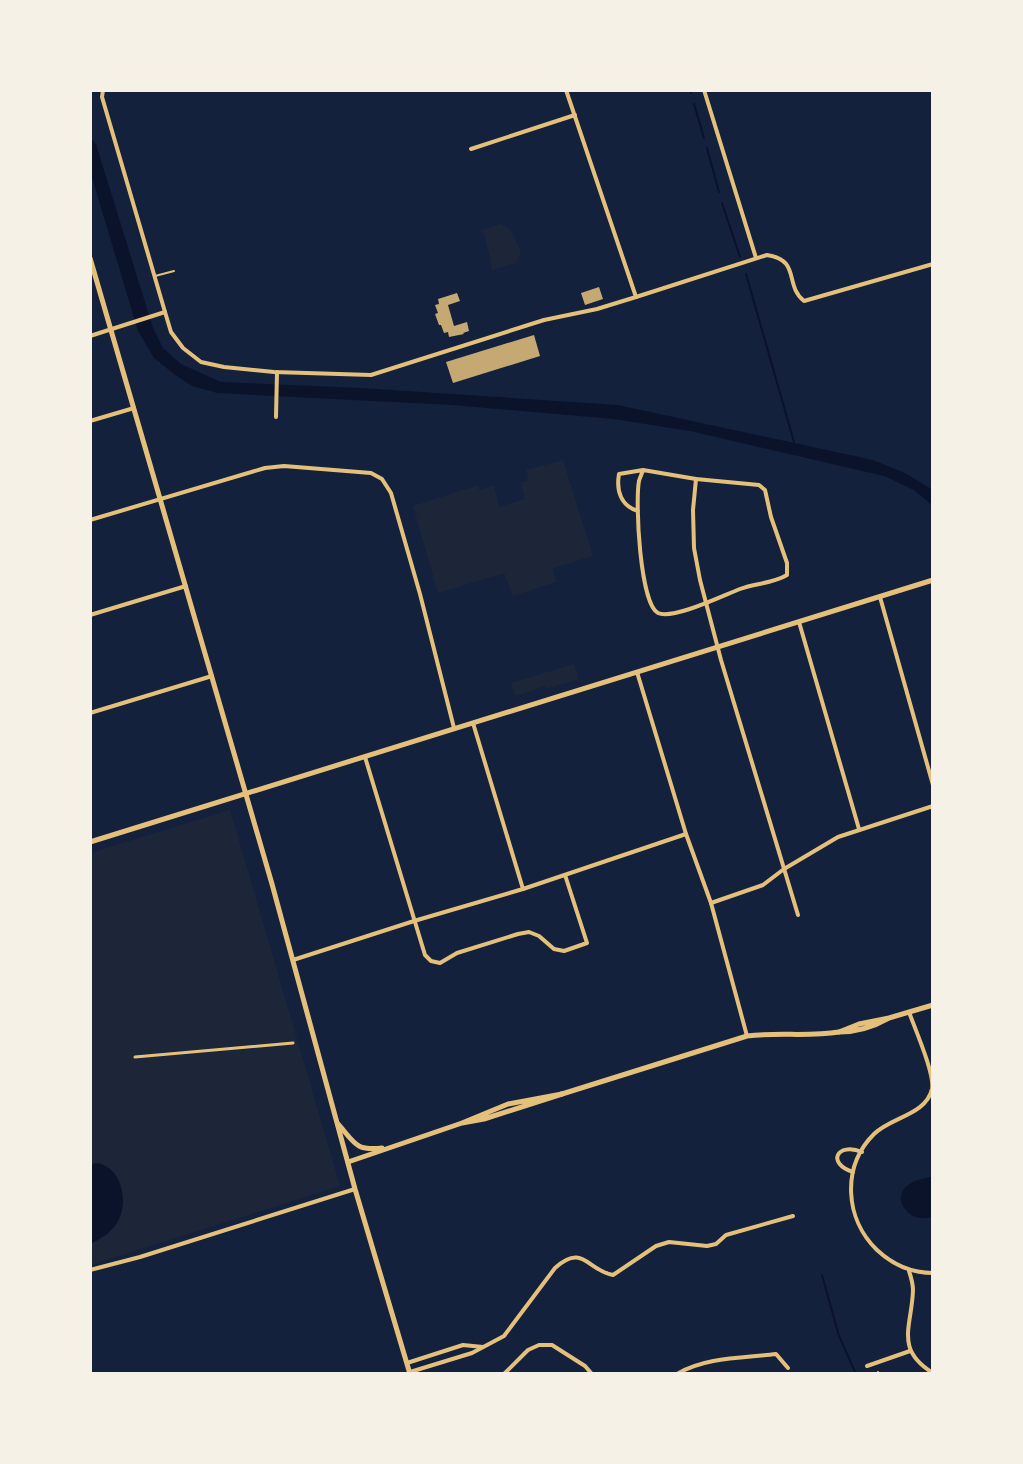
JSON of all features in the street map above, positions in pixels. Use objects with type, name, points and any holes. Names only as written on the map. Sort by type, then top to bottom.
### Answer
[{"type":"street","points":[[103,90],[102,97],[171,332],[183,348],[201,362],[224,367],[371,375],[544,320],[597,309],[767,255],[779,257],[787,265],[798,297],[804,301],[933,264]]},
{"type":"street","points":[[566,90],[636,297]]},
{"type":"street","points":[[704,90],[756,258]]},
{"type":"street","points":[[471,149],[575,115]]},
{"type":"street","points":[[90,258],[410,1373],[486,1347],[504,1336],[565,1259],[575,1257],[588,1261],[605,1274],[613,1275],[656,1246],[669,1242],[707,1246],[716,1244],[726,1235],[793,1216]]},
{"type":"street","points":[[90,336],[165,312]]},
{"type":"street","points":[[276,417],[277,372]]},
{"type":"street","points":[[90,421],[134,408]]},
{"type":"street","points":[[272,468],[273,458]]},
{"type":"street","points":[[90,520],[258,470],[284,466],[371,473],[382,479],[391,493],[407,546],[455,729]]},
{"type":"street","points":[[638,511],[628,508],[622,501],[617,485],[619,474],[643,470],[759,485],[765,490],[787,563],[787,575],[778,581],[741,588],[669,615],[658,613],[647,591],[639,537],[639,481],[643,470]]},
{"type":"street","points":[[696,479],[694,548],[706,603],[798,915]]},
{"type":"street","points":[[90,842],[933,580]]},
{"type":"street","points":[[90,615],[186,586]]},
{"type":"street","points":[[880,597],[933,785]]},
{"type":"street","points":[[799,622],[859,829]]},
{"type":"street","points":[[637,672],[686,834],[711,903],[747,1036]]},
{"type":"street","points":[[90,713],[212,676]]},
{"type":"street","points":[[473,723],[523,889]]},
{"type":"street","points":[[365,757],[414,921],[425,955],[431,961],[440,963],[457,953],[529,932],[554,949],[564,951],[587,943],[565,875]]},
{"type":"street","points":[[711,903],[763,885],[838,837],[933,806]]},
{"type":"street","points":[[293,960],[523,889],[686,834]]},
{"type":"street","points":[[348,1162],[462,1123],[484,1119],[747,1036],[839,1032],[933,1005]]},
{"type":"street","points":[[909,1012],[932,1077],[932,1090],[926,1102],[916,1110],[893,1120],[874,1134],[853,1172],[850,1189],[858,1224],[869,1242],[884,1256],[909,1271],[933,1273]]},
{"type":"street","points":[[135,1057],[293,1043]]},
{"type":"street","points":[[337,1123],[360,1148],[391,1148]]},
{"type":"street","points":[[853,1172],[838,1163],[839,1152],[854,1149],[862,1152]]},
{"type":"street","points":[[90,1270],[355,1189]]},
{"type":"street","points":[[909,1271],[913,1288],[908,1331],[910,1351],[933,1373]]},
{"type":"street","points":[[407,1363],[463,1345],[486,1347]]},
{"type":"street","points":[[504,1374],[528,1350],[539,1345],[552,1345],[592,1374]]},
{"type":"street","points":[[867,1366],[910,1351]]},
{"type":"street","points":[[677,1374],[704,1363],[776,1354],[788,1368]]},
{"type":"lane","points":[[154,276],[174,271]]},
{"type":"shaded area","points":[[90,137],[96,144],[153,328],[163,348],[181,364],[221,382],[618,405],[873,460],[905,473],[933,490],[933,506],[914,490],[884,476],[690,431],[613,419],[452,405],[217,393],[192,386],[154,358],[138,331],[90,171]]},
{"type":"shaded area","points":[[501,224],[511,230],[521,252],[516,263],[492,270],[485,236],[480,231]]},
{"type":"shaded area","points":[[563,460],[593,556],[553,568],[556,582],[513,596],[504,573],[438,593],[413,506],[478,485],[479,490],[494,485],[499,507],[525,499],[521,483],[529,480],[526,470]]},
{"type":"shaded area","points":[[574,664],[579,679],[515,696],[511,683]]},
{"type":"shaded area","points":[[230,810],[340,1186],[90,1265],[90,853]]},
{"type":"shaded area","points":[[95,1163],[104,1165],[116,1176],[123,1202],[114,1227],[90,1244],[90,1166]]},
{"type":"shaded area","points":[[933,1176],[933,1217],[909,1214],[901,1200],[904,1189],[914,1181]]},
{"type":"building","points":[[599,287],[603,299],[585,305],[581,293]]},
{"type":"building","points":[[457,293],[460,301],[448,305],[454,326],[467,322],[469,331],[449,337],[448,332],[444,333],[439,325],[435,305],[439,304],[438,299]]},
{"type":"building","points":[[534,335],[540,356],[453,383],[446,362]]},
{"type":"waterway","points":[[694,104],[704,138]]},
{"type":"waterway","points":[[707,148],[719,192]]},
{"type":"waterway","points":[[722,203],[740,257]]},
{"type":"waterway","points":[[746,274],[794,442]]},
{"type":"waterway","points":[[822,1275],[839,1336],[856,1374]]}]
